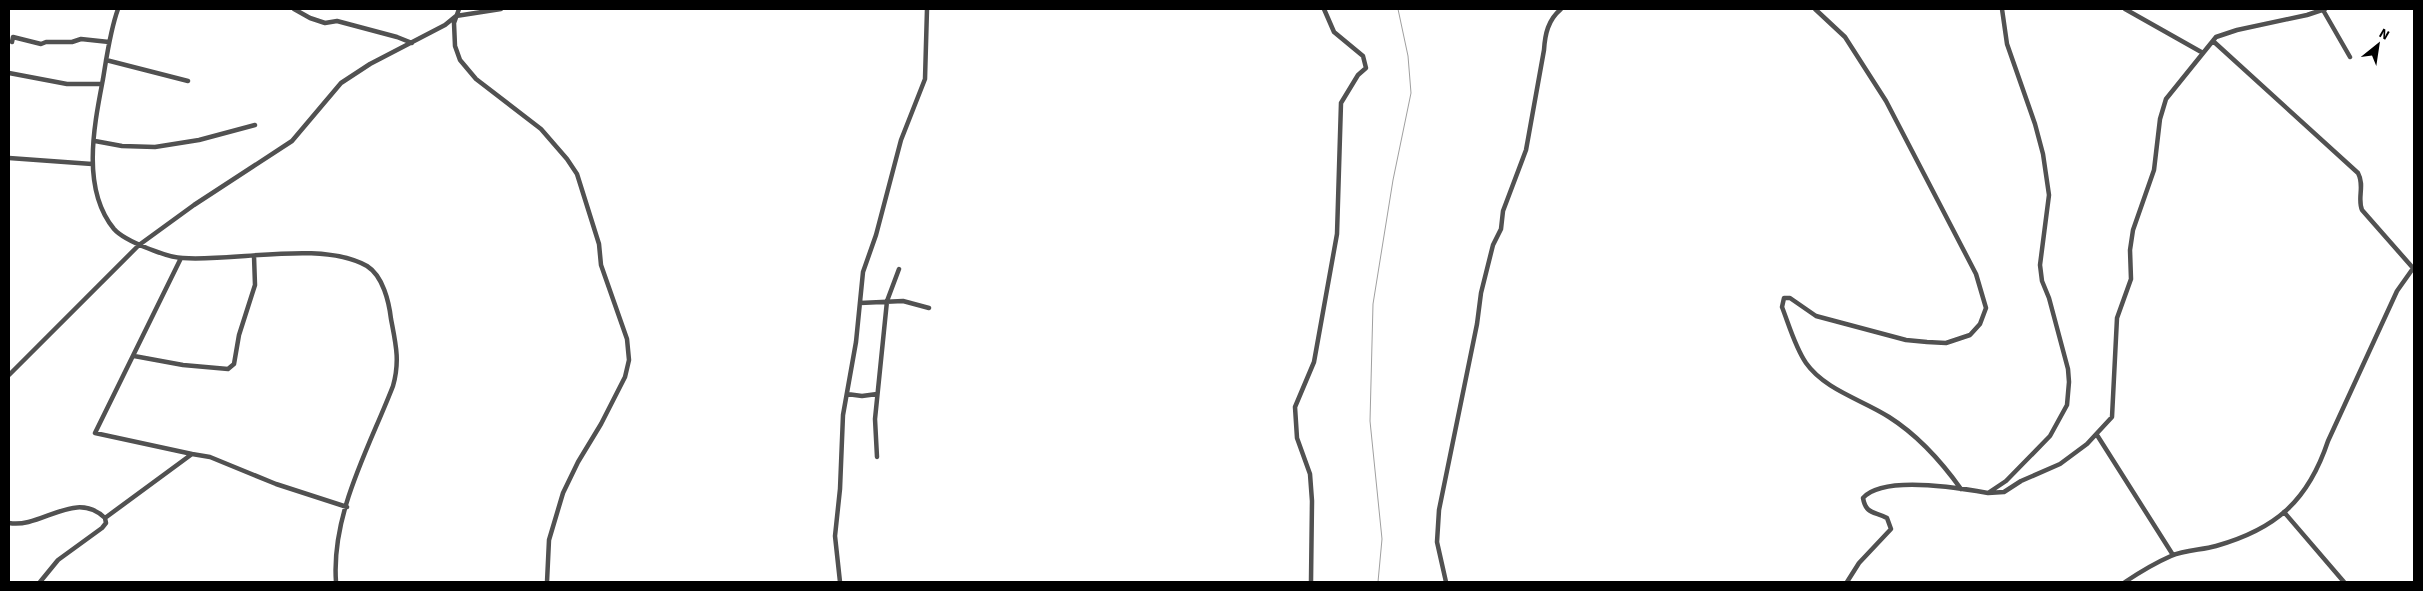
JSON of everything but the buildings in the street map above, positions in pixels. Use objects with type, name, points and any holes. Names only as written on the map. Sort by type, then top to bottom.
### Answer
[{"type":"street","points":[[118,9],[109,42],[97,106],[92,164],[96,190],[103,211],[115,230],[139,245],[181,258],[321,255],[354,260],[368,267],[377,275],[383,290],[390,310],[398,357],[398,369],[340,527],[335,566],[336,582]]},
{"type":"street","points":[[294,9],[310,18],[325,23],[337,21],[397,37],[412,43]]},
{"type":"street","points":[[459,9],[456,16],[456,46],[460,60],[467,70],[541,130],[568,158],[577,174],[599,244],[604,273],[627,339],[628,360],[625,377],[601,424],[578,462],[564,494],[549,540],[547,582]]},
{"type":"street","points":[[9,375],[139,245],[194,205],[292,141],[335,90],[353,74],[412,43],[456,16],[501,9]]},
{"type":"street","points":[[840,582],[835,536],[840,489],[842,415],[847,394],[863,272],[881,217],[896,158],[925,79],[927,9]]},
{"type":"street","points":[[1311,582],[1312,501],[1306,459],[1297,438],[1295,407],[1314,362],[1337,234],[1341,103],[1358,74],[1366,68],[1366,61],[1363,56],[1334,32],[1324,9]]},
{"type":"street","points":[[1446,582],[1437,542],[1438,510],[1493,245],[1501,229],[1502,211],[1526,150],[1545,36],[1550,21],[1561,9]]},
{"type":"street","points":[[1815,9],[1845,37],[1886,101],[1976,274],[1986,308],[1980,324],[1970,335],[1946,343],[1906,340],[1816,316],[1790,298],[1784,298],[1782,307],[1807,364],[1843,393],[1890,417],[1919,440],[1943,464],[1962,489]]},
{"type":"street","points":[[1988,493],[2006,480],[2050,436],[2067,405],[2069,382],[2068,369],[2049,298],[2042,281],[2040,265],[2049,195],[2044,162],[2035,124],[2007,44],[2002,9]]},
{"type":"street","points":[[2125,9],[2203,54]]},
{"type":"street","points":[[1847,582],[1859,563],[1891,529],[1887,518],[1870,513],[1866,509],[1863,498],[1867,493],[1891,487],[1919,485],[1988,493],[2004,492],[2021,481],[2060,464],[2096,435],[2113,414],[2117,318],[2131,278],[2130,250],[2133,230],[2154,170],[2163,106],[2213,40],[2224,33],[2324,9],[2350,57]]},
{"type":"street","points":[[12,42],[13,37],[41,44],[80,39],[109,42]]},
{"type":"street","points":[[2125,582],[2173,555],[2198,551],[2251,535],[2270,524],[2302,495],[2322,461],[2328,441],[2397,292],[2414,268],[2362,210],[2360,204],[2362,182],[2358,173],[2213,40]]},
{"type":"street","points":[[106,60],[188,81]]},
{"type":"street","points":[[9,73],[67,84],[102,84]]},
{"type":"street","points":[[94,141],[122,146],[160,146],[255,126]]},
{"type":"street","points":[[9,158],[92,164]]},
{"type":"street","points":[[134,356],[182,365],[228,369],[234,364],[239,336],[255,285],[254,256]]},
{"type":"street","points":[[181,258],[95,433],[210,457],[276,484],[347,507]]},
{"type":"street","points":[[877,457],[875,419],[887,301],[899,269]]},
{"type":"street","points":[[860,303],[911,302],[929,308]]},
{"type":"street","points":[[847,394],[862,396],[877,394]]},
{"type":"street","points":[[2096,435],[2173,555]]},
{"type":"street","points":[[104,518],[192,454]]},
{"type":"street","points":[[9,523],[25,523],[76,507],[92,510],[104,518],[106,523],[102,528],[58,560],[40,582]]},
{"type":"street","points":[[2284,512],[2311,540],[2344,582]]},
{"type":"waterway","points":[[1378,582],[1382,539],[1370,421],[1373,304],[1393,180],[1411,93],[1408,56],[1398,9]]}]
